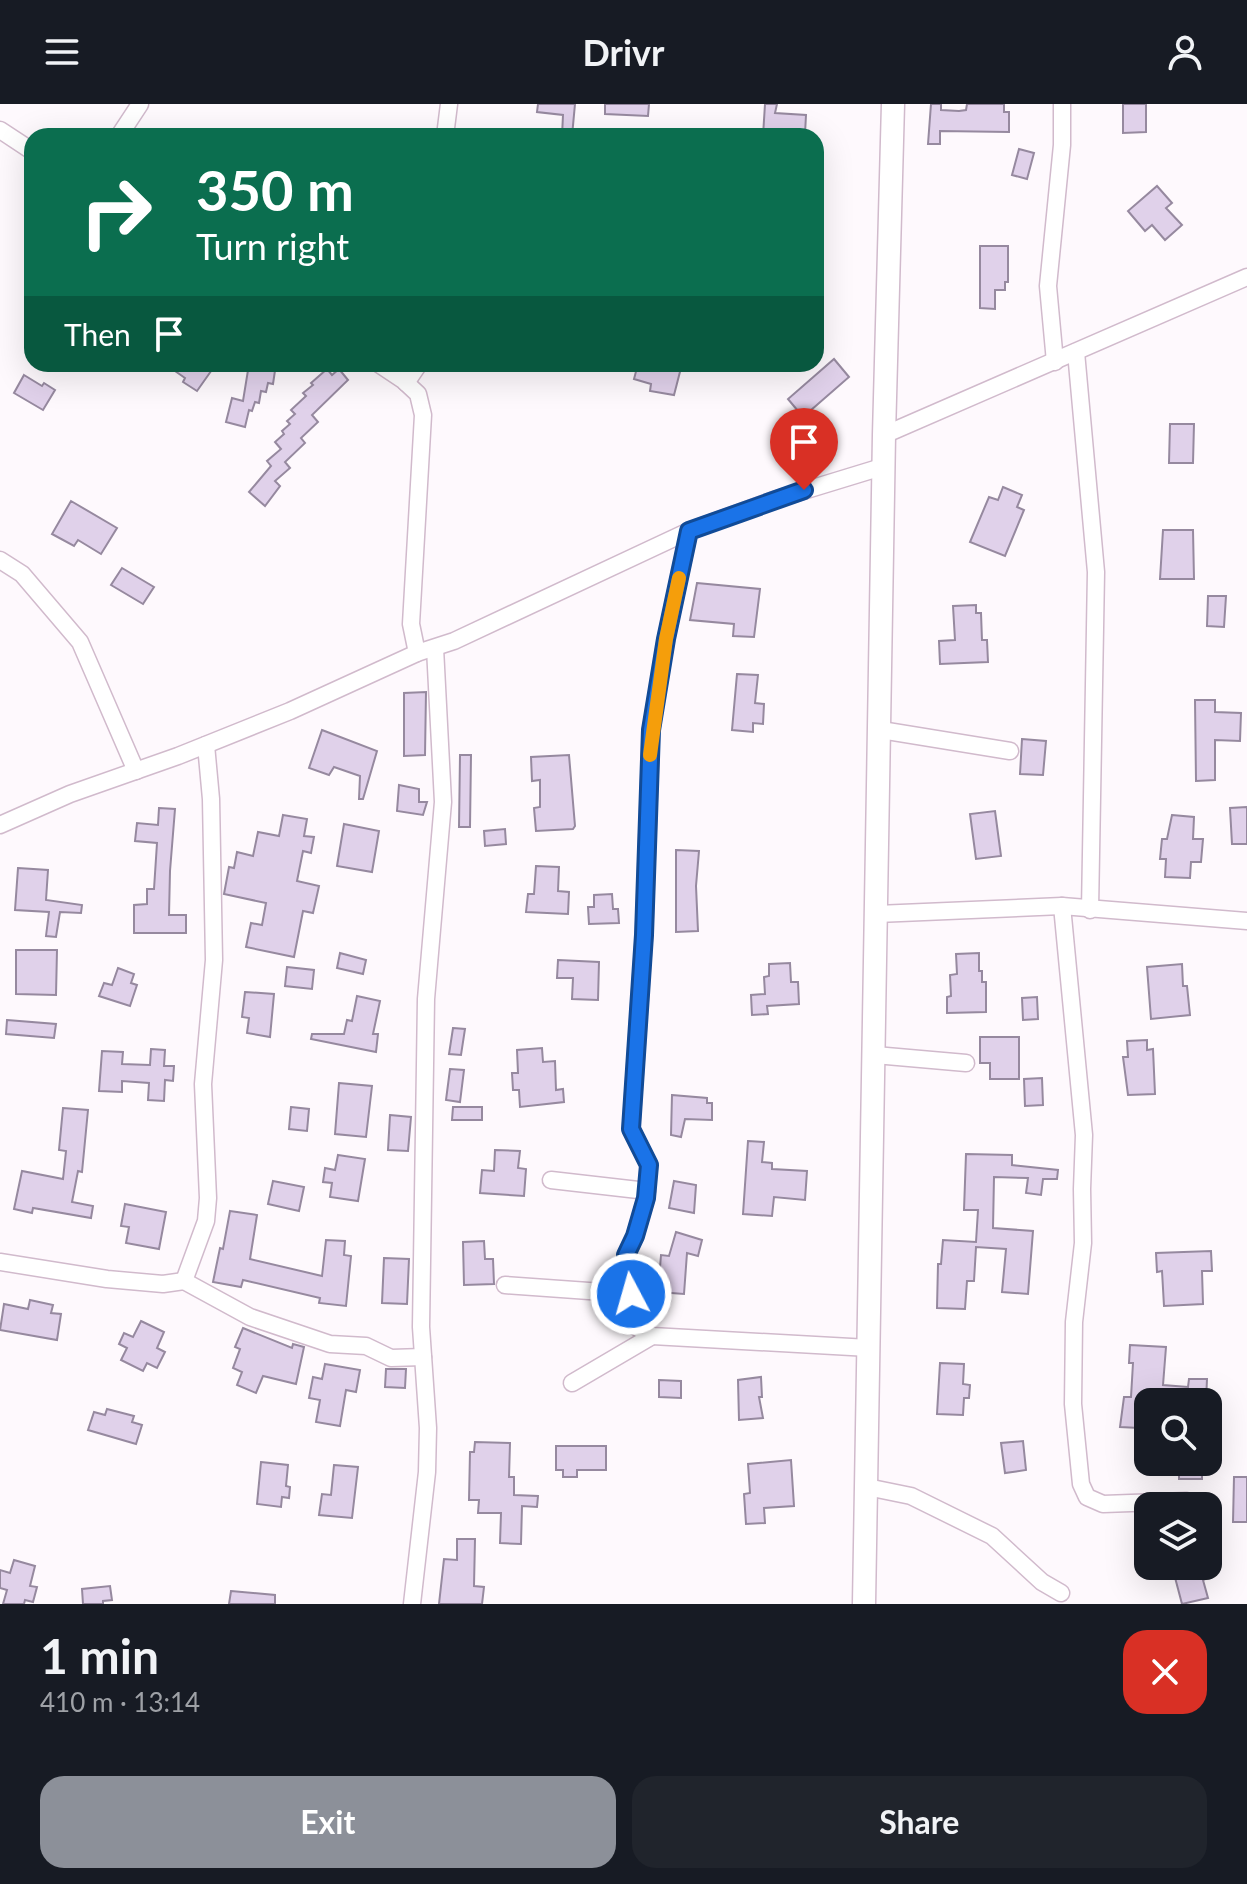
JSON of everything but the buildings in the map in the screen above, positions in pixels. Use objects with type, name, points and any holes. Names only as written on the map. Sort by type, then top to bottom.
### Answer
[{"type":"street","points":[[124,128],[140,104]]},
{"type":"street","points":[[446,128],[449,104]]},
{"type":"street","points":[[864,1604],[884,435],[893,104]]},
{"type":"street","points":[[1055,362],[1048,286],[1062,145],[1062,104]]},
{"type":"street","points":[[0,130],[24,146]]},
{"type":"street","points":[[884,435],[1247,277]]},
{"type":"street","points":[[1076,352],[1096,572],[1090,910]]},
{"type":"street","points":[[390,372],[418,394],[423,415],[411,624],[417,653]]},
{"type":"street","points":[[406,383],[414,372]]},
{"type":"street","points":[[0,825],[70,794],[206,745],[417,653],[435,648],[689,531],[777,499],[885,466]]},
{"type":"street","points":[[689,531],[651,730],[644,935],[631,1129],[649,1165],[647,1191],[635,1236],[626,1255],[635,1326],[652,1336],[869,1348]]},
{"type":"street","points":[[0,560],[22,574],[80,642],[136,771]]},
{"type":"street","points":[[412,1604],[427,1472],[428,1428],[423,1357],[426,999],[443,802],[435,648]]},
{"type":"street","points":[[881,730],[1010,751]]},
{"type":"street","points":[[184,1281],[206,1221],[208,1198],[203,1084],[214,960],[211,799],[206,745]]},
{"type":"street","points":[[1062,906],[1084,1135],[1083,1243],[1074,1322],[1073,1404],[1081,1484],[1087,1497],[1103,1504],[1134,1503]]},
{"type":"street","points":[[877,914],[1062,906],[1247,921]]},
{"type":"street","points":[[875,1055],[966,1063]]},
{"type":"street","points":[[551,1180],[647,1191]]},
{"type":"street","points":[[0,1262],[107,1279],[163,1284],[184,1281],[250,1317],[330,1344],[366,1346],[391,1358],[423,1357]]},
{"type":"street","points":[[505,1285],[631,1294]]},
{"type":"street","points":[[572,1383],[652,1336]]},
{"type":"street","points":[[867,1487],[911,1496],[992,1536],[1042,1582],[1061,1593]]},
{"type":"slow traffic","points":[[650,755],[651,730],[679,578]]},
{"type":"route","points":[[631,1294],[626,1255],[646,1198],[649,1165],[631,1129],[644,935],[651,730],[689,531],[804,490]]}]
